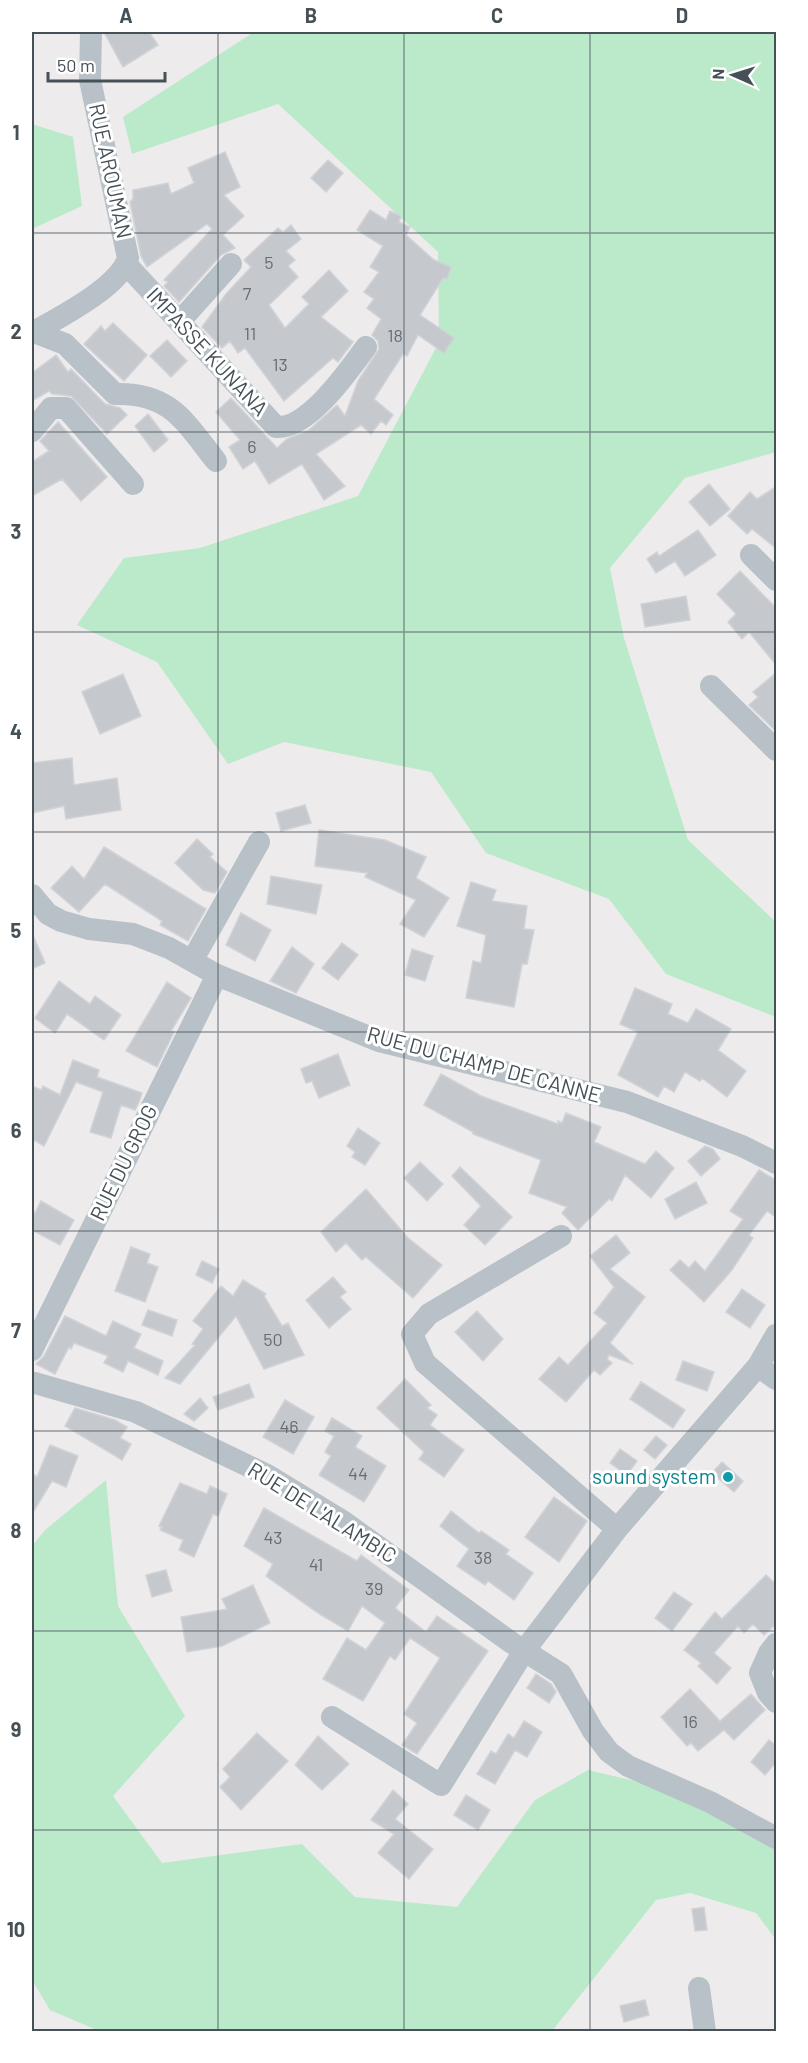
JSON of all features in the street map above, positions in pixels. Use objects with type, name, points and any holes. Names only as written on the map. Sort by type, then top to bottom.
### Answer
[{"type":"street","name":"RUE AROUMAN","points":[[33,332],[107,286],[126,264],[126,240],[90,80],[91,32]]},
{"type":"street","name":"IMPASSE KUNANA","points":[[126,264],[181,321],[276,427],[287,428],[333,392],[366,347]]},
{"type":"street","points":[[181,321],[231,264]]},
{"type":"street","points":[[33,332],[64,344],[115,394],[150,396],[178,412],[216,461]]},
{"type":"street","points":[[32,431],[51,408],[66,408],[133,484]]},
{"type":"street","points":[[751,555],[777,580]]},
{"type":"street","points":[[711,686],[777,750]]},
{"type":"street","points":[[192,961],[259,842]]},
{"type":"street","name":"RUE DU CHAMP DE CANNE","points":[[32,895],[48,914],[61,921],[89,929],[133,934],[169,948],[217,975],[379,1041],[627,1102],[742,1146],[777,1163]]},
{"type":"street","name":"RUE DU GROG","points":[[32,1350],[217,975]]},
{"type":"street","points":[[561,1236],[429,1314],[412,1334],[425,1363],[617,1529]]},
{"type":"street","points":[[332,1717],[441,1785],[524,1651],[617,1529],[758,1366],[777,1335]]},
{"type":"street","points":[[758,1366],[777,1378]]},
{"type":"street","name":"RUE DE L'ALAMBIC","points":[[33,1386],[136,1412],[267,1475],[344,1522],[524,1651],[561,1674],[593,1731],[609,1752],[628,1766],[710,1802],[777,1838]]},
{"type":"street","points":[[777,1644],[769,1653],[760,1673],[768,1693],[777,1702]]},
{"type":"street","points":[[699,1988],[705,2031]]},
{"type":"green space","points":[[254,32],[776,32],[776,452],[685,478],[610,568],[624,638],[688,840],[776,922],[776,1017],[666,974],[609,899],[486,853],[431,772],[284,742],[228,764],[157,662],[77,625],[124,558],[200,548],[358,496],[439,342],[438,252],[278,104],[132,154],[123,117]]},
{"type":"green space","points":[[32,124],[73,137],[82,206],[32,229]]},
{"type":"green space","points":[[106,1480],[118,1606],[185,1716],[113,1796],[162,1863],[302,1844],[355,1897],[457,1907],[535,1800],[588,1770],[677,1791],[776,1847],[776,1940],[756,1913],[690,1893],[656,1900],[552,2031],[99,2031],[50,2010],[32,1980],[32,1546],[45,1530]]},
{"type":"building","points":[[104,32],[149,32],[158,45],[123,67]]},
{"type":"building","points":[[225,152],[240,187],[224,195],[244,216],[223,235],[235,248],[221,255],[179,302],[164,286],[168,282],[164,280],[212,229],[207,224],[147,267],[141,256],[130,202],[133,199],[133,190],[168,183],[171,194],[194,183],[188,168]]},
{"type":"building","points":[[328,160],[343,173],[326,192],[311,178]]},
{"type":"building","points":[[370,210],[386,220],[390,211],[401,216],[399,222],[410,227],[406,235],[434,260],[451,267],[447,279],[443,278],[420,315],[454,338],[444,353],[418,335],[407,356],[403,354],[374,399],[393,415],[386,425],[381,421],[371,434],[361,425],[316,454],[345,486],[324,500],[302,464],[269,484],[255,461],[243,469],[229,447],[240,440],[216,412],[231,398],[277,448],[287,439],[309,430],[337,405],[345,416],[358,381],[379,349],[378,341],[372,335],[381,319],[367,308],[374,299],[364,292],[379,272],[370,267],[383,246],[357,230]]},
{"type":"building","points":[[291,225],[301,239],[286,251],[295,260],[288,266],[298,277],[269,305],[285,328],[309,304],[302,297],[329,270],[348,291],[321,317],[353,342],[338,362],[333,358],[284,401],[245,348],[238,353],[230,341],[222,348],[202,327],[226,294],[251,267],[244,260],[278,228],[283,232]]},
{"type":"building","points":[[113,323],[147,355],[124,381],[84,344],[101,326],[105,331]]},
{"type":"building","points":[[167,340],[187,361],[171,377],[150,356]]},
{"type":"building","points":[[56,355],[68,372],[71,369],[105,404],[120,408],[127,415],[107,434],[71,396],[52,394],[49,391],[32,401],[32,373]]},
{"type":"building","points":[[148,414],[168,440],[154,452],[135,426]]},
{"type":"building","points":[[58,422],[107,477],[81,501],[62,479],[32,496],[32,462],[49,451],[40,441]]},
{"type":"building","points":[[709,484],[730,509],[710,526],[689,502]]},
{"type":"building","points":[[777,486],[777,549],[752,529],[747,534],[728,516],[750,492],[757,499]]},
{"type":"building","points":[[698,530],[716,555],[685,576],[675,561],[656,573],[647,559],[657,552],[659,556]]},
{"type":"building","points":[[740,571],[777,609],[777,666],[749,632],[742,639],[728,622],[736,614],[717,594]]},
{"type":"building","points":[[686,596],[690,620],[645,627],[641,604]]},
{"type":"building","points":[[777,672],[777,732],[749,705],[758,697],[753,692]]},
{"type":"building","points":[[123,674],[141,716],[100,734],[82,692]]},
{"type":"building","points":[[72,758],[74,785],[117,778],[121,810],[66,819],[64,806],[32,813],[32,763]]},
{"type":"building","points":[[305,805],[311,823],[281,831],[276,813]]},
{"type":"building","points":[[319,830],[385,840],[426,857],[416,878],[449,898],[424,937],[400,924],[416,900],[365,877],[367,873],[315,866]]},
{"type":"building","points":[[197,839],[213,854],[210,857],[227,872],[215,893],[203,890],[175,863]]},
{"type":"building","points":[[104,847],[206,909],[188,941],[160,925],[162,921],[105,884],[79,912],[51,888],[72,866],[84,879]]},
{"type":"building","points":[[271,876],[322,885],[316,914],[267,904]]},
{"type":"building","points":[[471,882],[496,890],[492,901],[527,906],[524,929],[534,930],[527,964],[522,964],[514,1007],[466,998],[473,961],[481,963],[486,935],[457,926]]},
{"type":"building","points":[[241,913],[271,930],[255,961],[226,945]]},
{"type":"building","points":[[32,933],[45,963],[32,969]]},
{"type":"building","points":[[342,943],[358,955],[338,980],[322,968]]},
{"type":"building","points":[[292,947],[314,964],[296,993],[270,981]]},
{"type":"building","points":[[412,949],[433,956],[425,981],[405,975]]},
{"type":"building","points":[[59,981],[90,1004],[95,996],[121,1015],[104,1040],[67,1014],[55,1033],[35,1018]]},
{"type":"building","points":[[167,982],[191,998],[171,1031],[174,1032],[157,1067],[126,1051]]},
{"type":"building","points":[[635,988],[672,1004],[668,1014],[688,1023],[696,1009],[731,1029],[718,1050],[746,1071],[727,1097],[702,1078],[700,1081],[685,1072],[674,1092],[664,1086],[658,1097],[618,1075],[638,1032],[620,1024]]},
{"type":"building","points":[[338,1054],[350,1085],[319,1098],[312,1081],[306,1083],[301,1069]]},
{"type":"building","points":[[73,1060],[99,1070],[97,1077],[142,1093],[139,1102],[135,1110],[121,1105],[111,1138],[90,1132],[103,1092],[76,1082],[44,1146],[32,1139],[32,1086],[41,1090],[43,1086],[60,1095]]},
{"type":"building","points":[[441,1074],[481,1096],[558,1124],[558,1121],[562,1123],[566,1113],[601,1127],[594,1142],[645,1164],[656,1151],[674,1168],[651,1198],[625,1175],[612,1201],[609,1199],[578,1230],[562,1213],[567,1207],[529,1193],[541,1160],[473,1134],[424,1105]]},
{"type":"building","points":[[358,1128],[380,1143],[365,1165],[352,1157],[355,1152],[347,1146]]},
{"type":"building","points":[[705,1146],[713,1149],[720,1159],[701,1176],[688,1161]]},
{"type":"building","points":[[420,1162],[443,1184],[427,1201],[404,1178]]},
{"type":"building","points":[[460,1167],[512,1217],[485,1245],[464,1225],[481,1206],[452,1176]]},
{"type":"building","points":[[759,1170],[777,1181],[777,1218],[767,1211],[749,1235],[753,1238],[732,1270],[704,1302],[670,1270],[680,1260],[689,1268],[695,1261],[705,1271],[743,1219],[730,1211]]},
{"type":"building","points":[[696,1182],[707,1203],[675,1219],[665,1199]]},
{"type":"building","points":[[366,1189],[408,1238],[442,1265],[413,1298],[366,1257],[362,1260],[346,1243],[336,1252],[321,1232]]},
{"type":"building","points":[[41,1201],[74,1220],[60,1245],[32,1230],[32,1219]]},
{"type":"building","points":[[616,1235],[630,1253],[610,1269],[645,1297],[610,1343],[633,1364],[609,1355],[607,1359],[612,1363],[600,1375],[594,1370],[566,1402],[539,1379],[559,1357],[568,1365],[607,1323],[594,1313],[614,1287],[590,1256]]},
{"type":"building","points":[[131,1247],[150,1254],[147,1263],[158,1267],[145,1302],[115,1291]]},
{"type":"building","points":[[202,1261],[219,1269],[212,1283],[196,1275]]},
{"type":"building","points":[[333,1277],[346,1292],[340,1297],[351,1309],[329,1328],[306,1300]]},
{"type":"building","points":[[243,1280],[266,1294],[264,1296],[282,1326],[288,1323],[304,1355],[264,1369],[236,1316],[180,1384],[165,1378],[195,1345],[192,1344],[203,1329],[193,1321],[221,1286],[233,1296]]},
{"type":"building","points":[[742,1289],[765,1305],[750,1328],[726,1312]]},
{"type":"building","points":[[148,1310],[177,1320],[172,1336],[142,1325]]},
{"type":"building","points":[[477,1311],[503,1339],[483,1361],[455,1332]]},
{"type":"building","points":[[65,1316],[106,1336],[113,1321],[141,1334],[134,1348],[163,1361],[158,1375],[128,1361],[123,1372],[104,1363],[108,1356],[74,1343],[71,1349],[69,1347],[55,1374],[36,1364],[44,1356]]},
{"type":"building","points":[[683,1361],[714,1372],[707,1391],[676,1380]]},
{"type":"building","points":[[405,1379],[431,1405],[427,1408],[437,1415],[430,1425],[464,1450],[444,1477],[419,1459],[424,1452],[377,1408]]},
{"type":"building","points":[[641,1382],[685,1410],[673,1428],[630,1399]]},
{"type":"building","points":[[249,1384],[254,1397],[218,1410],[213,1397]]},
{"type":"building","points":[[200,1398],[208,1408],[194,1421],[184,1414]]},
{"type":"building","points":[[285,1400],[314,1417],[293,1454],[263,1437]]},
{"type":"building","points":[[75,1408],[115,1420],[127,1427],[120,1438],[131,1444],[122,1460],[65,1426]]},
{"type":"building","points":[[332,1418],[362,1436],[355,1447],[386,1466],[364,1502],[319,1475],[331,1456],[325,1452],[334,1436],[325,1431]]},
{"type":"building","points":[[656,1436],[667,1445],[655,1459],[644,1450]]},
{"type":"building","points":[[50,1445],[78,1456],[66,1487],[52,1481],[32,1514],[32,1473],[37,1477]]},
{"type":"building","points":[[620,1449],[637,1461],[627,1475],[610,1463]]},
{"type":"building","name":"sound system","points":[[722,1462],[743,1481],[734,1492],[712,1473]]},
{"type":"building","points":[[180,1483],[207,1494],[210,1486],[227,1494],[218,1516],[213,1514],[194,1557],[179,1550],[183,1540],[160,1530],[162,1527],[159,1526]]},
{"type":"building","points":[[554,1497],[587,1521],[559,1562],[525,1537]]},
{"type":"building","points":[[264,1508],[357,1561],[361,1555],[409,1590],[395,1608],[426,1632],[437,1616],[488,1651],[417,1754],[402,1745],[417,1723],[404,1714],[440,1658],[410,1638],[395,1660],[390,1656],[363,1701],[323,1679],[347,1638],[366,1650],[385,1623],[362,1606],[348,1631],[266,1576],[273,1564],[244,1546]]},
{"type":"building","points":[[451,1511],[479,1533],[481,1531],[509,1550],[506,1554],[533,1573],[514,1600],[488,1581],[485,1585],[457,1566],[469,1549],[440,1526]]},
{"type":"building","points":[[166,1570],[172,1591],[152,1597],[146,1575]]},
{"type":"building","points":[[766,1575],[777,1585],[777,1623],[764,1635],[753,1624],[744,1633],[738,1626],[714,1653],[731,1668],[717,1684],[698,1666],[701,1663],[684,1650],[715,1612],[722,1619]]},
{"type":"building","points":[[253,1585],[270,1623],[222,1646],[187,1652],[181,1617],[227,1609],[222,1599]]},
{"type":"building","points":[[674,1592],[692,1604],[672,1631],[655,1618]]},
{"type":"building","points":[[536,1674],[551,1684],[556,1692],[549,1703],[527,1688]]},
{"type":"building","points":[[690,1689],[720,1721],[751,1694],[765,1710],[734,1740],[724,1730],[698,1751],[691,1743],[687,1746],[661,1717]]},
{"type":"building","points":[[524,1721],[542,1732],[527,1757],[515,1750],[495,1784],[477,1774],[491,1751],[496,1754],[508,1734],[514,1738]]},
{"type":"building","points":[[257,1733],[288,1761],[241,1810],[220,1787],[230,1777],[223,1769]]},
{"type":"building","points":[[318,1736],[349,1764],[322,1790],[295,1765]]},
{"type":"building","points":[[769,1740],[777,1746],[777,1761],[765,1775],[751,1762]]},
{"type":"building","points":[[393,1790],[408,1804],[395,1819],[433,1849],[409,1879],[378,1853],[394,1834],[371,1820]]},
{"type":"building","points":[[466,1795],[490,1810],[478,1830],[454,1815]]},
{"type":"building","points":[[704,1907],[707,1930],[695,1931],[692,1909]]},
{"type":"building","points":[[645,2000],[649,2015],[624,2022],[620,2006]]},
{"type":"place","name":"sound system","points":[[728,1477]]}]
